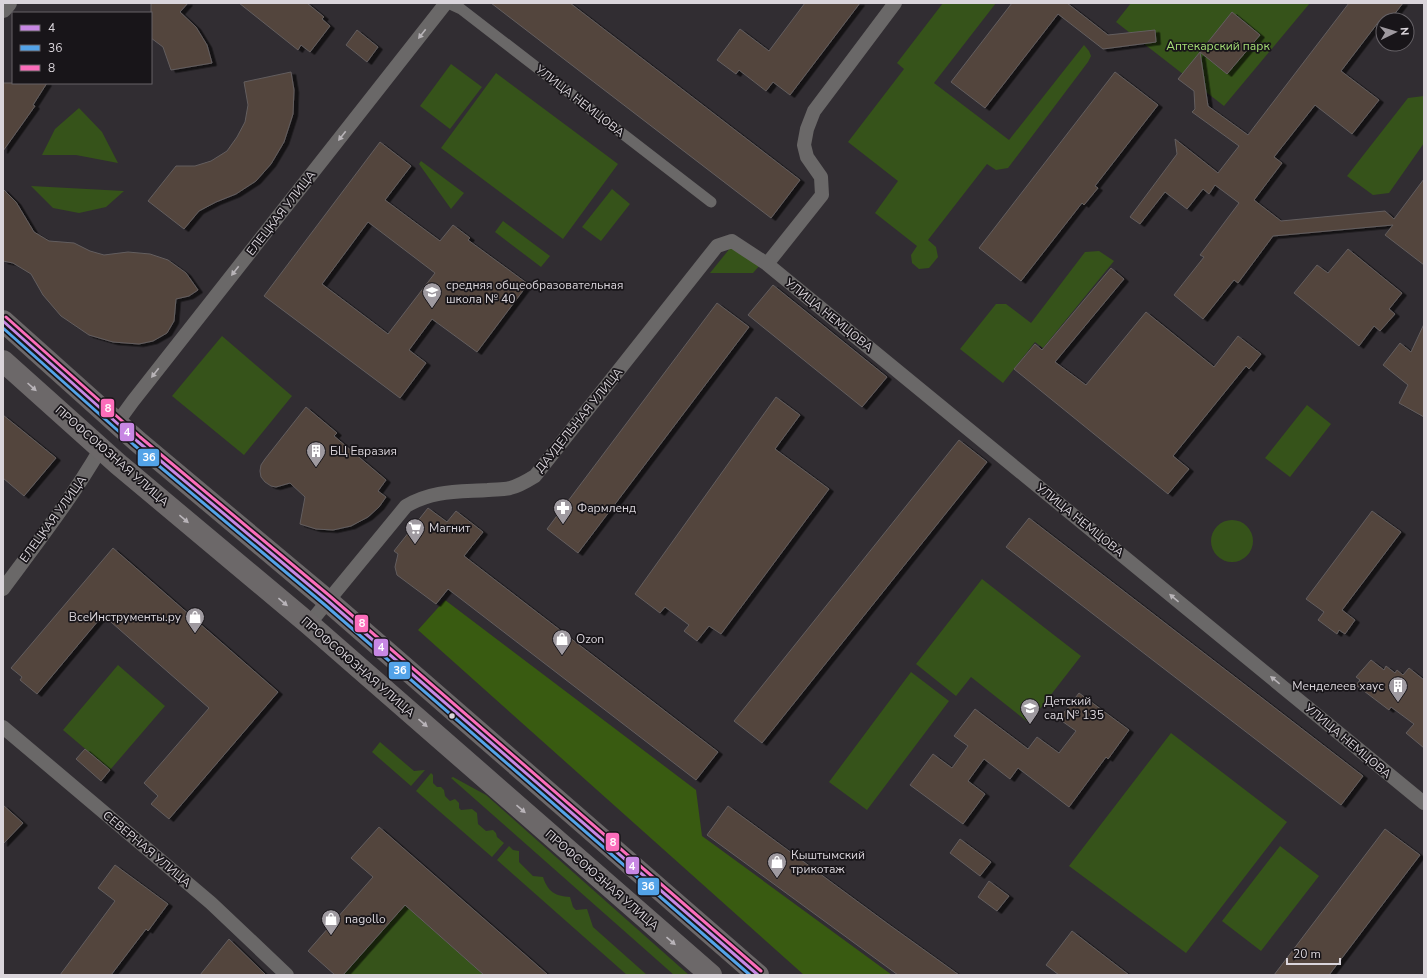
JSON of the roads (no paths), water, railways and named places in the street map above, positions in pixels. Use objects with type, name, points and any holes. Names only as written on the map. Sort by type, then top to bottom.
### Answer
[{"type":"main road","points":[[3,321],[117,423],[212,505],[328,601],[758,975]]},
{"type":"main road","name":"ПРОФСОЮЗНАЯ УЛИЦА","points":[[3,361],[101,448],[309,624],[711,975]]},
{"type":"main road","points":[[101,448],[117,423]]},
{"type":"street","points":[[3,9],[8,3]]},
{"type":"street","name":"УЛИЦА НЕМЦОВА","points":[[447,3],[461,9],[711,202]]},
{"type":"street","name":"ЕЛЕЦКАЯ УЛИЦА","points":[[117,423],[132,401],[447,3]]},
{"type":"street","points":[[767,264],[822,195],[821,177],[807,157],[804,145],[807,129],[814,111],[895,3]]},
{"type":"street","name":"УЛИЦА НЕМЦОВА","points":[[732,241],[767,264],[1424,803]]},
{"type":"street","name":"ДАУДЕЛЬНАЯ УЛИЦА","points":[[309,624],[406,506],[418,499],[448,492],[509,488],[523,484],[534,476],[717,246],[732,241]]},
{"type":"street","name":"ЕЛЕЦКАЯ УЛИЦА","points":[[3,589],[89,469],[101,448]]},
{"type":"street","name":"СЕВЕРНАЯ УЛИЦА","points":[[3,727],[211,903],[287,975]]},
{"type":"place","name":"средняя общеобразовательная школа № 40","points":[[432,309]]},
{"type":"place","name":"БЦ Евразия","points":[[316,468]]},
{"type":"place","name":"Фармленд","points":[[563,525]]},
{"type":"place","name":"Магнит","points":[[415,545]]},
{"type":"place","name":"ВсеИнструменты.ру","points":[[195,634]]},
{"type":"place","name":"Ozon","points":[[562,656]]},
{"type":"place","name":"Менделеев хаус","points":[[1398,703]]},
{"type":"place","name":"Детский сад № 135","points":[[1030,725]]},
{"type":"place","name":"Кыштымский трикотаж","points":[[777,879]]},
{"type":"place","name":"nagollo","points":[[331,936]]},
{"type":"park label","name":"Аптекарский парк","points":[[1218,46]]}]
